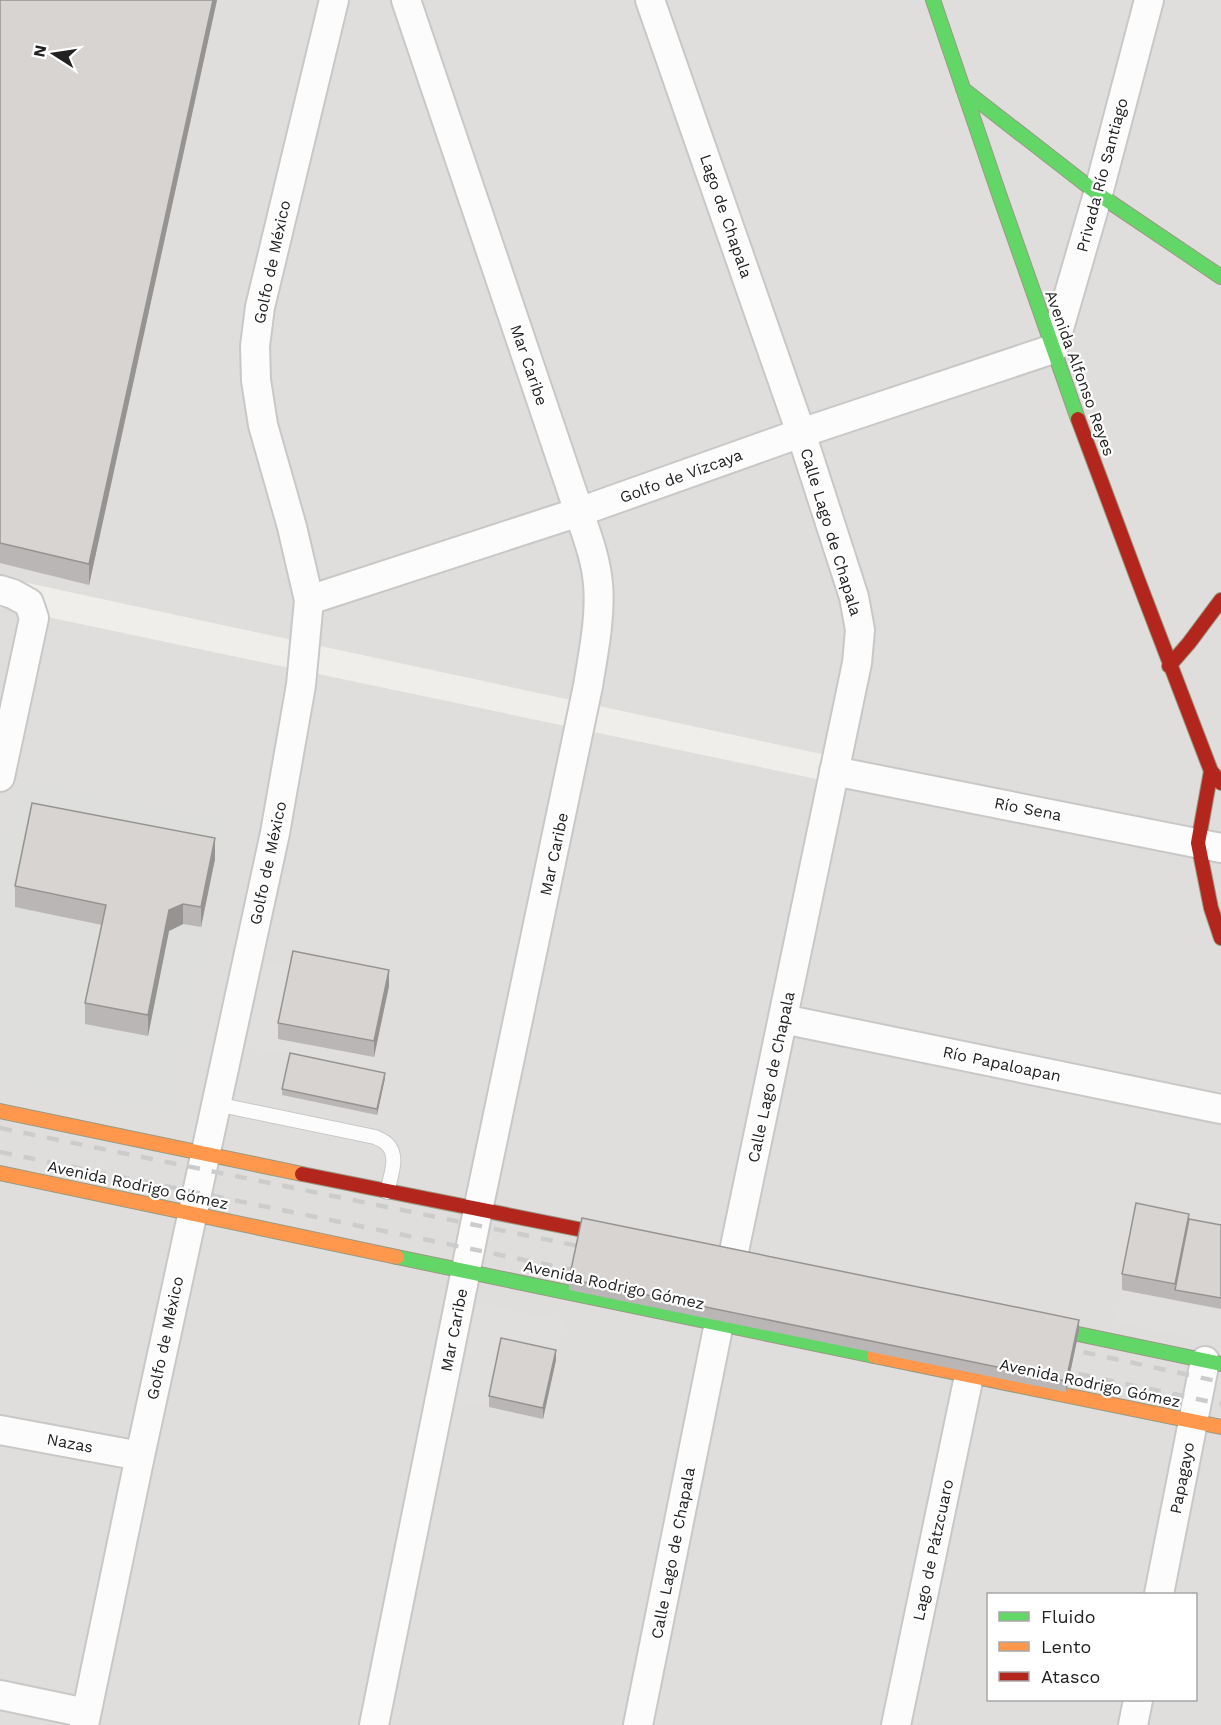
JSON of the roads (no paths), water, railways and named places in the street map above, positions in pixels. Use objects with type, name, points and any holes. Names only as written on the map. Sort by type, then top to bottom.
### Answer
[{"type":"main road","name":"Avenida Alfonso Reyes","points":[[933,0],[1053,349],[1169,666],[1211,771]]},
{"type":"main road","points":[[963,90],[1098,194],[1221,277]]},
{"type":"main road","points":[[1169,666],[1212,624],[1221,600]]},
{"type":"main road","points":[[1211,771],[1221,783]]},
{"type":"main road","points":[[1211,771],[1209,898],[1221,938]]},
{"type":"main road","points":[[0,1112],[387,1192],[640,1241]]},
{"type":"main road","name":"Avenida Rodrigo Gómez","points":[[0,1173],[466,1272],[1221,1427]]},
{"type":"main road","points":[[1018,1321],[1213,1362]]},
{"type":"street","name":"Golfo de México","points":[[85,1719],[274,833],[301,685],[309,600],[292,527],[263,425],[256,380],[255,346],[262,297],[334,0]]},
{"type":"street","name":"Mar Caribe","points":[[374,1725],[597,637],[598,586],[593,555],[579,512],[406,0]]},
{"type":"street","name":"Lago de Chapala","points":[[650,0],[801,433]]},
{"type":"street","name":"Privada Río Santiago","points":[[1053,349],[1098,194],[1149,0]]},
{"type":"street","name":"Golfo de Vizcaya","points":[[309,600],[579,512],[801,433],[1053,349]]},
{"type":"street","name":"Calle Lago de Chapala","points":[[638,1725],[719,1323],[857,663],[860,630],[854,597],[801,433]]},
{"type":"street","points":[[0,590],[29,603],[34,618],[0,777]]},
{"type":"street","name":"Río Sena","points":[[834,771],[1209,846]]},
{"type":"street","name":"Río Papaloapan","points":[[783,1019],[1221,1109]]},
{"type":"street","name":"Papagayo","points":[[1159,1593],[1193,1422],[1213,1362]]},
{"type":"street","name":"Lago de Pátzcuaro","points":[[896,1725],[969,1376]]},
{"type":"street","name":"Nazas","points":[[0,1430],[140,1456]]},
{"type":"street","points":[[0,1695],[85,1719]]},
{"type":"street","points":[[1133,1725],[1138,1701]]},
{"type":"lane","points":[[938,15],[951,0]]},
{"type":"lane","points":[[216,1104],[375,1137],[387,1144],[393,1153],[387,1192]]},
{"type":"railway","points":[[0,1128],[593,1249]]},
{"type":"railway","points":[[0,1152],[588,1273]]},
{"type":"railway","points":[[1060,1347],[1221,1382]]},
{"type":"railway","points":[[1055,1369],[1221,1404]]}]
